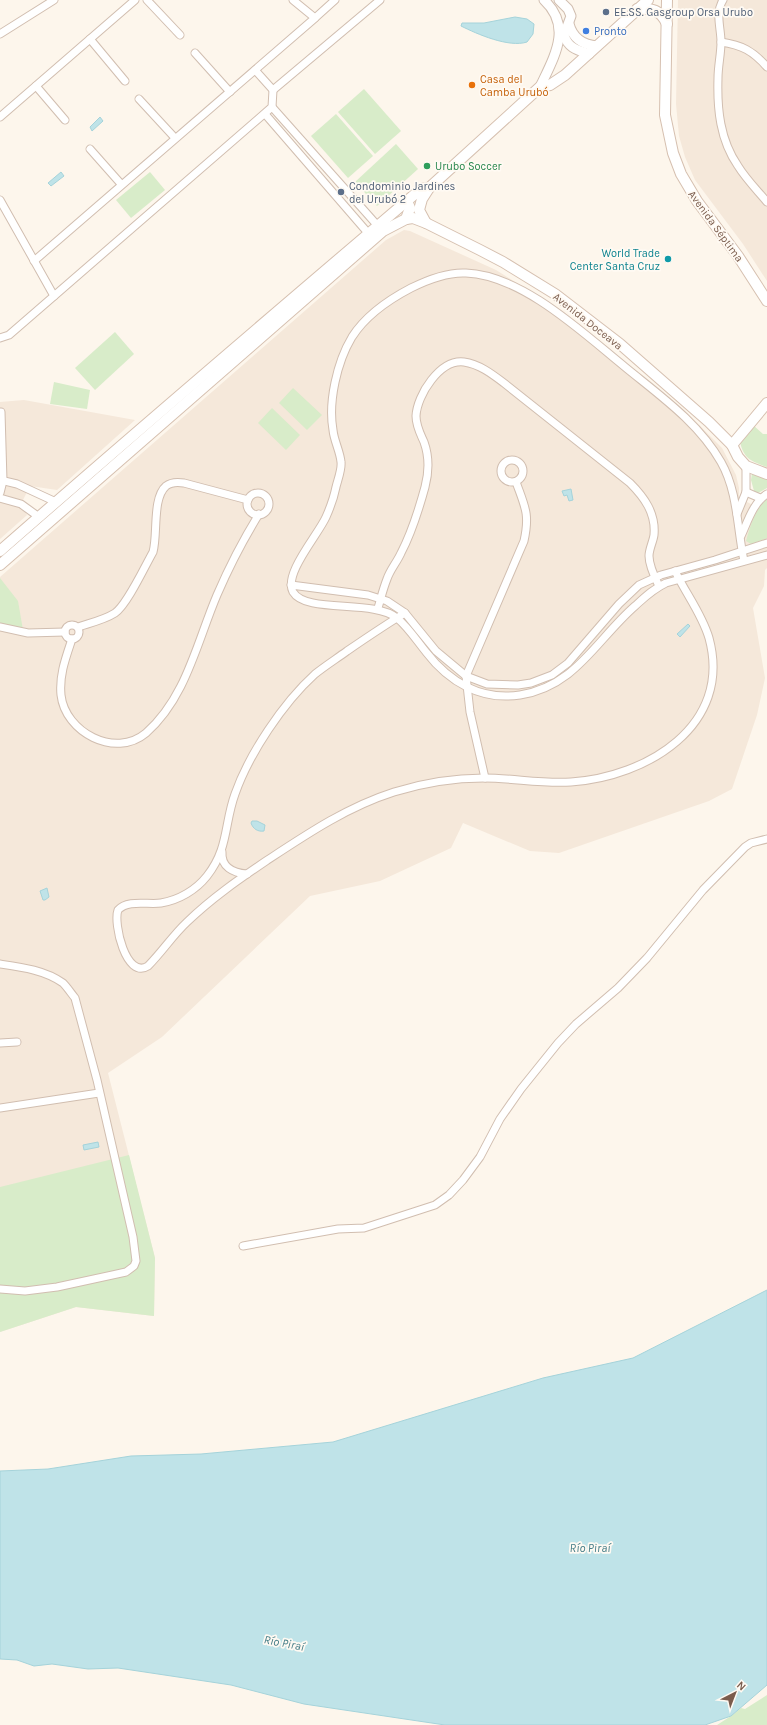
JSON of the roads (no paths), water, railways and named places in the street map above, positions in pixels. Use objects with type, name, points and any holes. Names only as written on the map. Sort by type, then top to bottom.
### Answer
[{"type":"main road","points":[[426,223],[419,210],[422,199],[429,188],[540,87],[550,85],[588,54],[648,0]]},
{"type":"main road","name":"Avenida Séptima","points":[[667,0],[668,27],[665,116],[673,153],[681,174],[694,197],[738,256],[767,301]]},
{"type":"main road","points":[[637,9],[650,8],[659,12],[664,17],[668,27]]},
{"type":"main road","points":[[0,565],[42,521],[56,502],[377,225],[421,189],[429,188]]},
{"type":"main road","points":[[0,551],[42,521],[383,231],[406,219],[410,212],[407,201]]},
{"type":"main road","name":"Avenida Doceava","points":[[406,219],[413,218],[426,223],[503,262],[578,311],[620,344],[709,422],[732,445],[738,457],[746,466]]},
{"type":"main road","points":[[732,445],[767,403]]},
{"type":"main road","points":[[746,466],[767,474]]},
{"type":"street","points":[[0,34],[54,0]]},
{"type":"street","points":[[0,117],[135,0]]},
{"type":"street","points":[[147,0],[180,35]]},
{"type":"street","points":[[293,0],[314,18]]},
{"type":"street","points":[[34,261],[335,0]]},
{"type":"street","points":[[273,90],[380,0]]},
{"type":"street","points":[[540,87],[557,46],[560,30],[557,16],[544,0]]},
{"type":"street","points":[[559,0],[571,16],[564,35],[567,43],[578,52],[588,54]]},
{"type":"street","points":[[723,0],[720,5],[718,18],[721,42],[718,78],[718,116],[726,145],[738,166],[767,202]]},
{"type":"street","points":[[569,24],[573,35],[578,40],[585,44],[597,46]]},
{"type":"street","points":[[90,40],[125,81]]},
{"type":"street","points":[[721,42],[737,45],[752,52],[767,67]]},
{"type":"street","points":[[195,53],[230,92]]},
{"type":"street","points":[[0,338],[9,335],[272,107],[273,90],[255,70]]},
{"type":"street","points":[[36,86],[65,120]]},
{"type":"street","points":[[139,99],[175,138]]},
{"type":"street","points":[[272,107],[377,225]]},
{"type":"street","points":[[265,114],[368,233]]},
{"type":"street","points":[[90,149],[121,184]]},
{"type":"street","points":[[0,200],[54,296]]},
{"type":"street","points":[[744,562],[737,514],[728,476],[721,462],[699,431],[687,418],[576,327],[536,298],[507,283],[487,276],[465,272],[442,276],[416,285],[394,297],[370,316],[352,338],[343,355],[337,375],[332,410],[332,428],[341,460],[336,487],[326,517],[296,568],[291,585],[294,593],[304,601],[378,608],[397,618],[433,662],[457,683],[467,689],[487,695],[505,697],[521,695],[550,686],[574,671],[627,612],[659,586],[744,562],[767,555]]},
{"type":"street","points":[[378,608],[387,578],[402,552],[414,522],[428,471],[424,443],[418,430],[416,418],[417,403],[424,389],[432,379],[452,364],[462,362],[472,363],[488,371],[630,483],[641,495],[649,507],[653,521],[654,533],[649,557],[659,586]]},
{"type":"street","points":[[0,493],[2,481],[1,412]]},
{"type":"street","points":[[737,514],[746,492],[746,466]]},
{"type":"street","points":[[2,481],[17,484],[56,502]]},
{"type":"street","points":[[65,632],[70,625],[78,627],[117,612],[123,604],[153,552],[158,499],[167,485],[174,482],[184,482],[248,500]]},
{"type":"street","points":[[485,778],[470,712],[466,676],[524,541],[528,515],[516,482]]},
{"type":"street","points":[[746,492],[760,498]]},
{"type":"street","points":[[78,627],[79,635],[72,639],[62,670],[61,696],[69,715],[75,724],[86,735],[96,739],[117,744],[137,739],[146,733],[177,694],[191,665],[217,595],[232,561],[259,514],[265,512],[269,506],[266,496],[256,493],[248,500]]},
{"type":"street","points":[[741,536],[760,498],[767,494]]},
{"type":"street","points":[[0,498],[21,504],[42,521]]},
{"type":"street","points":[[248,500],[250,510],[259,514]]},
{"type":"street","points":[[291,585],[368,595],[393,604],[405,613],[436,651],[466,676],[487,684],[504,686],[531,683],[552,675],[575,656],[619,604],[639,585],[655,577],[767,543]]},
{"type":"street","points":[[222,852],[207,875],[192,890],[172,900],[161,903],[124,905],[118,910],[116,921],[126,957],[130,963],[139,968],[148,966],[186,922],[225,888],[307,833],[352,808],[394,792],[430,783],[457,779],[485,778],[557,783],[614,776],[644,764],[671,748],[684,736],[705,704],[711,685],[712,659],[709,640],[703,623],[675,572]]},
{"type":"street","points":[[247,874],[237,873],[226,866],[222,858],[222,852],[234,794],[252,756],[276,720],[298,692],[316,674],[405,613]]},
{"type":"street","points":[[0,627],[28,633],[65,632]]},
{"type":"street","points":[[65,632],[67,637],[72,639]]},
{"type":"street","points":[[243,1246],[338,1229],[364,1228],[434,1205],[449,1195],[463,1180],[480,1157],[500,1120],[521,1089],[558,1043],[576,1024],[618,988],[647,958],[703,890],[745,847],[751,843],[767,839]]},
{"type":"street","points":[[0,964],[29,969],[50,976],[63,984],[75,998],[97,1080],[133,1237],[136,1261],[134,1266],[126,1272],[57,1287],[25,1291],[0,1289]]},
{"type":"street","points":[[0,1043],[17,1042]]},
{"type":"street","points":[[0,1108],[99,1093]]},
{"type":"water","points":[[515,17],[527,19],[534,24],[533,34],[527,42],[502,42],[461,26],[462,23],[484,23]]},
{"type":"water","points":[[100,117],[103,121],[92,131],[90,127]]},
{"type":"water","points":[[61,172],[64,176],[51,186],[48,183]]},
{"type":"water","points":[[571,489],[573,500],[569,501],[567,495],[564,496],[562,491]]},
{"type":"water","points":[[688,624],[690,626],[680,637],[677,634]]},
{"type":"water","points":[[252,821],[257,821],[265,825],[264,831],[254,828],[251,823]]},
{"type":"water","points":[[47,888],[49,897],[43,900],[40,891]]},
{"type":"water","points":[[98,1142],[99,1147],[84,1150],[83,1145]]},
{"type":"water","name":"Río Piraí","points":[[767,1290],[767,1685],[731,1716],[705,1725],[445,1725],[304,1704],[231,1685],[118,1668],[88,1669],[52,1664],[34,1666],[17,1660],[0,1659],[0,1471],[48,1469],[131,1456],[201,1454],[333,1442],[543,1378],[633,1358]]},
{"type":"place","name":"EE.SS. Gasgroup Orsa Urubo","points":[[606,12]]},
{"type":"place","name":"Pronto","points":[[586,31]]},
{"type":"place","name":"Casa del Camba Urubó","points":[[472,85]]},
{"type":"place","name":"Urubo Soccer","points":[[427,166]]},
{"type":"place","name":"Condominio Jardines del Urubó 2","points":[[341,192]]},
{"type":"place","name":"World Trade Center Santa Cruz","points":[[668,259]]}]
